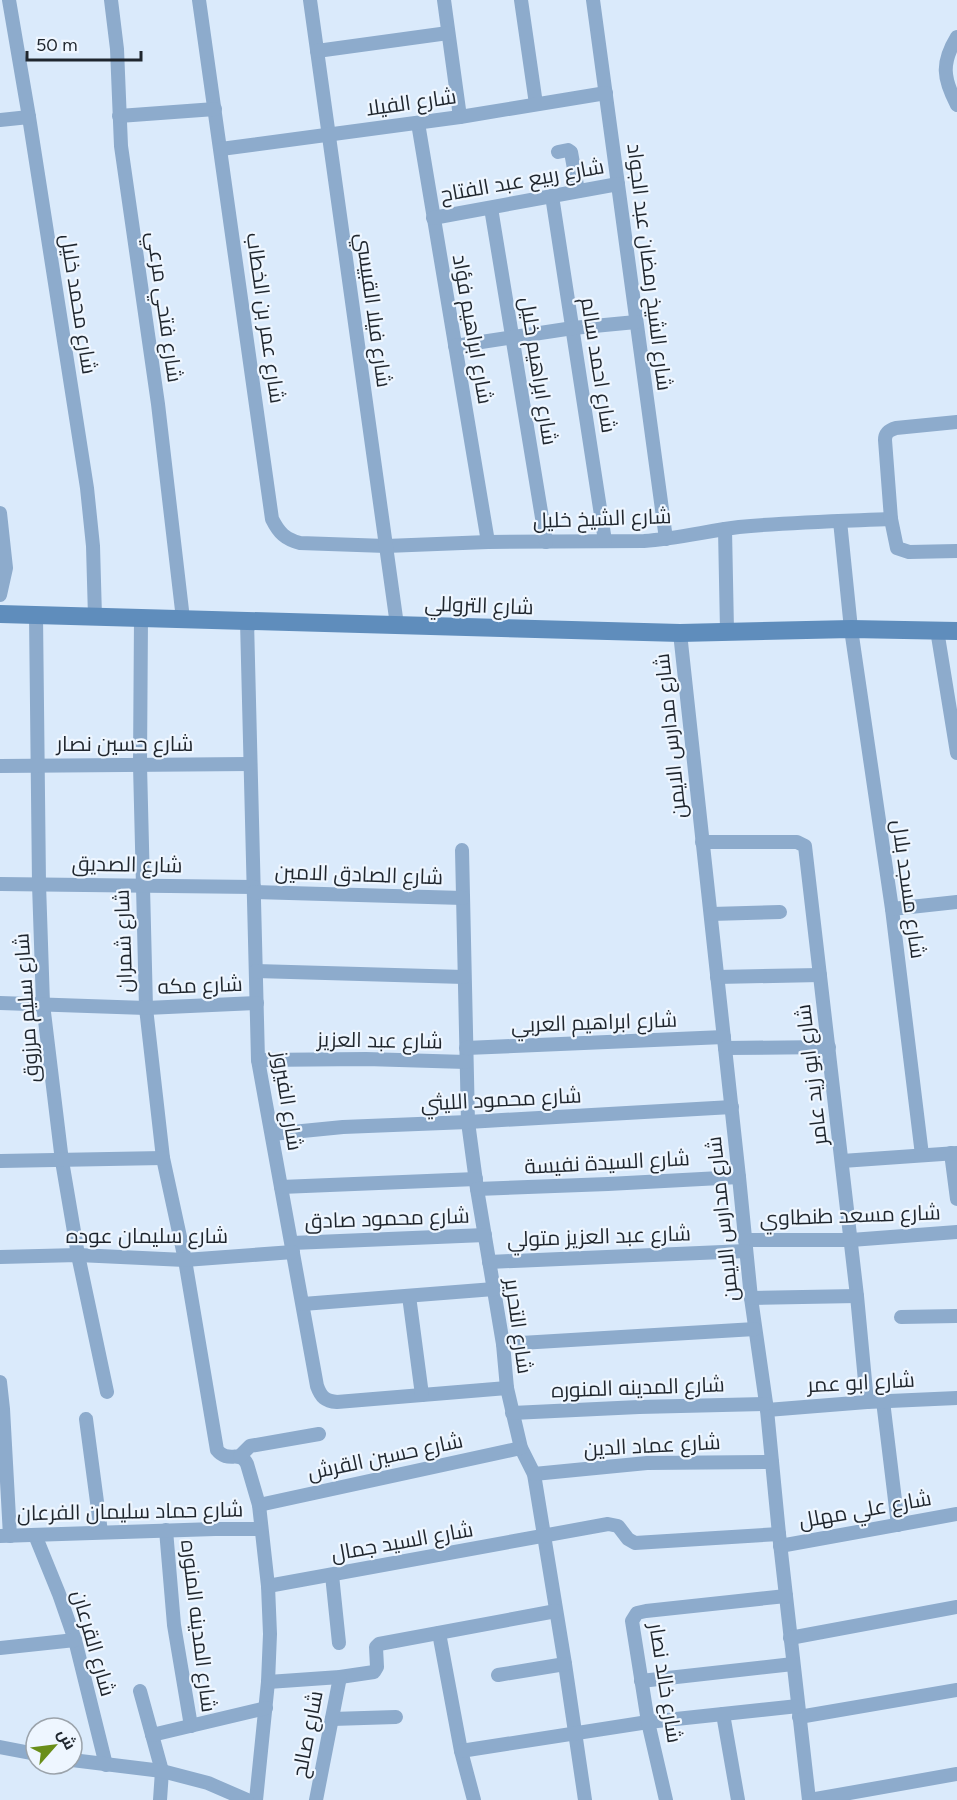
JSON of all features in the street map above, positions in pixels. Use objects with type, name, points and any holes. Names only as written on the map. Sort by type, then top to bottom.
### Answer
[{"type":"street","name":"شارع محمد خليل","points":[[9,0],[91,518],[95,617]]},
{"type":"street","name":"شارع فتحي مرعي","points":[[111,0],[117,49],[119,116],[158,404],[183,619]]},
{"type":"street","name":"شارع عمر بن الخطاب","points":[[199,0],[272,519],[278,531],[288,539],[300,543],[386,546]]},
{"type":"street","name":"شارع فيلا القبيسي","points":[[310,0],[397,625]]},
{"type":"street","points":[[444,0],[460,117]]},
{"type":"street","points":[[521,0],[536,104]]},
{"type":"street","name":"شارع الشيخ رمضان عبد الجواد","points":[[593,0],[666,540]]},
{"type":"street","points":[[317,51],[448,33]]},
{"type":"street","points":[[957,37],[949,50],[944,69],[948,88],[957,105]]},
{"type":"street","name":"شارع الفيلا","points":[[221,149],[460,117],[606,93]]},
{"type":"street","points":[[119,116],[215,109]]},
{"type":"street","points":[[0,120],[29,117]]},
{"type":"street","name":"شارع ابراهيم فؤاد","points":[[417,123],[488,542]]},
{"type":"street","points":[[558,152],[568,150],[571,152],[578,191]]},
{"type":"street","name":"شارع ربيع عبد الفتاح","points":[[433,218],[618,184]]},
{"type":"street","name":"شارع احمد سالم","points":[[552,196],[605,540]]},
{"type":"street","name":"شارع ابراهيم خليل","points":[[492,208],[546,542]]},
{"type":"street","points":[[455,346],[573,328],[636,322]]},
{"type":"street","points":[[957,422],[896,428],[885,435],[891,519],[897,548],[909,552],[957,551]]},
{"type":"street","points":[[0,513],[6,568],[0,595]]},
{"type":"street","name":"شارع الشيخ خليل","points":[[386,546],[488,542],[666,540],[725,529],[891,519]]},
{"type":"street","name":"شارع مسجد بلال","points":[[840,521],[851,629],[892,909],[922,1155]]},
{"type":"street","points":[[725,529],[727,632]]},
{"type":"street","name":"شارع التروللي","points":[[0,614],[680,633],[851,629],[957,631]]},
{"type":"street","name":"شارع سليم مرزوق","points":[[36,615],[39,884],[43,1004],[62,1161],[78,1255],[107,1392]]},
{"type":"street","name":"شارع شمران","points":[[141,618],[140,765],[146,1008],[163,1158],[185,1260],[217,1450],[221,1455],[227,1457],[240,1456]]},
{"type":"street","name":"شارع الفيروز","points":[[247,621],[258,1060],[320,1395],[327,1401],[337,1402],[507,1388]]},
{"type":"street","points":[[937,630],[957,753]]},
{"type":"street","name":"شارع مدارس الايمن","points":[[680,633],[751,1298],[766,1407],[809,1800]]},
{"type":"street","name":"شارع حسين نصار","points":[[0,766],[250,764]]},
{"type":"street","name":"شارع ابو زيد عامر","points":[[702,842],[797,842],[805,846],[851,1240],[867,1402]]},
{"type":"street","name":"شارع التحرير","points":[[462,850],[468,1122],[476,1184],[503,1344],[507,1388],[521,1448],[534,1474],[585,1800]]},
{"type":"street","name":"شارع الصديق","points":[[0,884],[254,889]]},
{"type":"street","name":"شارع الصادق الامين","points":[[254,889],[463,898]]},
{"type":"street","points":[[892,909],[957,902]]},
{"type":"street","points":[[711,914],[780,912]]},
{"type":"street","points":[[256,971],[464,977]]},
{"type":"street","points":[[717,977],[820,975]]},
{"type":"street","name":"شارع مكه","points":[[0,1003],[146,1008],[257,1003]]},
{"type":"street","name":"شارع ابراهيم العربي","points":[[466,1055],[724,1042],[829,1047]]},
{"type":"street","name":"شارع عبد العزيز","points":[[258,1060],[466,1055]]},
{"type":"street","name":"شارع محمود الليثي","points":[[272,1134],[343,1127],[732,1107]]},
{"type":"street","points":[[842,1161],[954,1153],[957,1200]]},
{"type":"street","points":[[0,1161],[163,1158]]},
{"type":"street","name":"شارع السيدة نفيسة","points":[[281,1188],[608,1184],[739,1177]]},
{"type":"street","name":"شارع مسعد طنطاوي","points":[[746,1245],[957,1232]]},
{"type":"street","name":"شارع محمود صادق","points":[[292,1248],[485,1235]]},
{"type":"street","name":"شارع عبد العزيز متولي","points":[[489,1262],[746,1245]]},
{"type":"street","name":"شارع سليمان عوده","points":[[0,1257],[78,1255],[185,1260],[292,1248]]},
{"type":"street","points":[[303,1304],[494,1289]]},
{"type":"street","points":[[409,1296],[422,1395]]},
{"type":"street","points":[[751,1298],[857,1296]]},
{"type":"street","points":[[901,1317],[957,1316]]},
{"type":"street","points":[[503,1344],[755,1329]]},
{"type":"street","points":[[0,1382],[3,1409],[5,1536]]},
{"type":"street","name":"شارع ابو عمر","points":[[766,1407],[957,1398]]},
{"type":"street","points":[[883,1401],[898,1525]]},
{"type":"street","name":"شارع المدينه المنوره","points":[[512,1413],[639,1407],[766,1407]]},
{"type":"street","points":[[86,1419],[101,1532]]},
{"type":"street","points":[[256,1800],[268,1682],[270,1634],[268,1586],[259,1505],[247,1464],[240,1456],[250,1446],[319,1434]]},
{"type":"street","name":"شارع حسين القرش","points":[[259,1505],[521,1448]]},
{"type":"street","name":"شارع عماد الدين","points":[[534,1474],[647,1463],[772,1462]]},
{"type":"street","name":"شارع علي مهلل","points":[[544,1537],[608,1524],[618,1526],[628,1539],[635,1543],[779,1540],[898,1525],[957,1514]]},
{"type":"street","name":"شارع حماد سليمان الفرعان","points":[[5,1536],[261,1529]]},
{"type":"street","name":"شارع المدينه المنوره","points":[[166,1530],[174,1625],[191,1726]]},
{"type":"street","name":"شارع القرعان","points":[[35,1535],[75,1641],[106,1765]]},
{"type":"street","name":"شارع السيد جمال","points":[[268,1586],[544,1537]]},
{"type":"street","points":[[332,1575],[339,1643]]},
{"type":"street","name":"شارع خالد نصار","points":[[666,1800],[648,1722],[632,1621],[637,1613],[786,1596]]},
{"type":"street","points":[[790,1638],[957,1607]]},
{"type":"street","points":[[268,1682],[374,1672],[377,1667],[376,1647],[379,1644],[556,1611]]},
{"type":"street","points":[[439,1633],[461,1751],[474,1800]]},
{"type":"street","points":[[0,1648],[75,1641]]},
{"type":"street","points":[[498,1675],[565,1664]]},
{"type":"street","points":[[641,1682],[793,1664]]},
{"type":"street","name":"شارع صالح","points":[[316,1800],[340,1677]]},
{"type":"street","points":[[461,1751],[648,1722],[723,1714],[799,1712],[957,1690]]},
{"type":"street","points":[[140,1691],[162,1771],[160,1800]]},
{"type":"street","points":[[152,1735],[266,1708]]},
{"type":"street","points":[[723,1714],[738,1800]]},
{"type":"street","points":[[332,1719],[396,1717]]},
{"type":"street","points":[[0,1747],[24,1752]]},
{"type":"street","points":[[84,1762],[162,1771],[208,1783],[247,1800]]},
{"type":"street","points":[[809,1800],[957,1774]]}]
